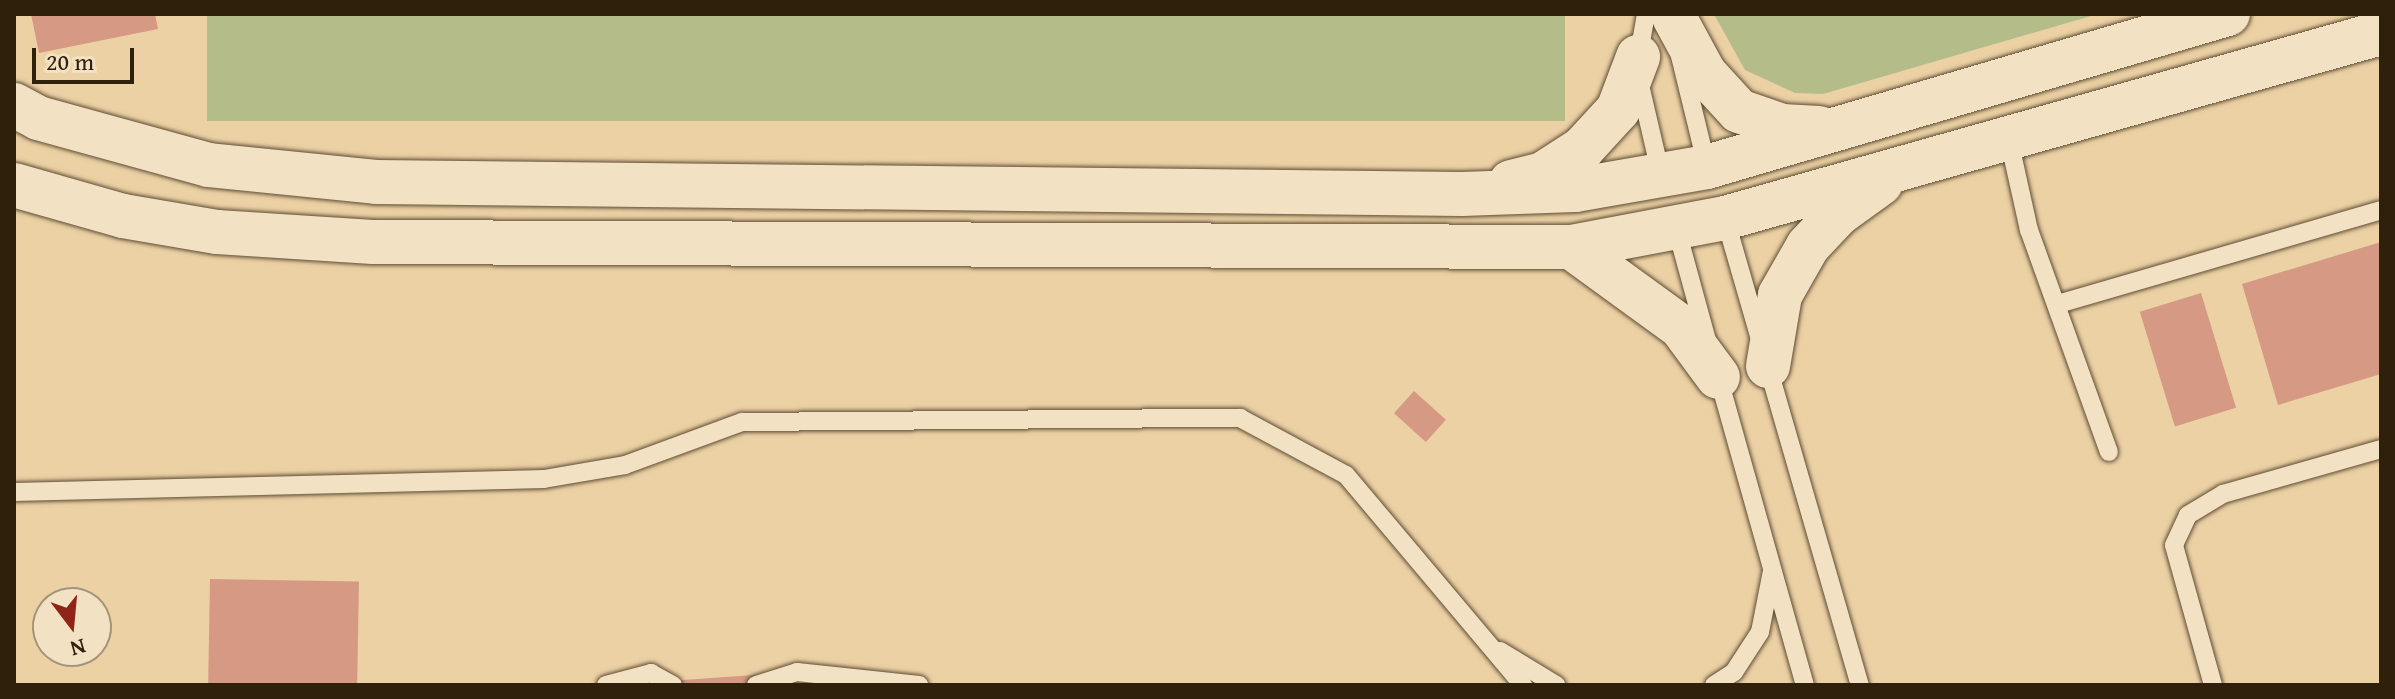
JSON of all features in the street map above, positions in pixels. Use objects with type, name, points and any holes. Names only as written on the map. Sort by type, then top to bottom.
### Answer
[{"type":"main road","points":[[14,105],[38,118],[209,165],[376,182],[1462,194],[1575,190],[1707,167],[2228,14]]},
{"type":"main road","points":[[1665,15],[1705,74],[1739,111],[1782,126],[1835,129]]},
{"type":"main road","points":[[14,185],[123,216],[217,232],[373,242],[1571,247],[1725,218],[2381,33]]},
{"type":"main road","points":[[1462,194],[1543,174],[1583,148],[1618,110],[1638,57]]},
{"type":"main road","points":[[1707,167],[1725,218]]},
{"type":"main road","points":[[1768,366],[1780,295],[1808,246],[1838,214],[1899,170]]},
{"type":"main road","points":[[1661,175],[1676,227]]},
{"type":"main road","points":[[1571,247],[1681,327],[1718,377]]},
{"type":"lane","points":[[1661,175],[1642,111],[1638,57],[1665,15]]},
{"type":"lane","points":[[1665,15],[1707,167]]},
{"type":"lane","points":[[2009,140],[2029,230],[2109,452]]},
{"type":"lane","points":[[2058,304],[2381,210]]},
{"type":"lane","points":[[1725,218],[1860,685]]},
{"type":"lane","points":[[1676,227],[1805,685]]},
{"type":"lane","points":[[14,492],[544,479],[625,465],[742,422],[1240,418],[1346,475],[1523,685]]},
{"type":"lane","points":[[2213,685],[2174,545],[2188,515],[2223,494],[2381,449]]},
{"type":"lane","points":[[1714,685],[1734,672],[1760,632],[1772,568]]},
{"type":"lane","points":[[1484,641],[1556,685]]},
{"type":"lane","points":[[756,685],[797,672],[919,685]]},
{"type":"lane","points":[[606,685],[651,673],[673,685]]},
{"type":"green space","points":[[207,14],[1565,14],[1565,121],[207,121]]},
{"type":"green space","points":[[2098,14],[1823,94],[1795,93],[1745,70],[1715,16]]},
{"type":"building","points":[[31,14],[155,14],[158,29],[39,53]]},
{"type":"building","points":[[2381,242],[2381,374],[2278,405],[2242,284]]},
{"type":"building","points":[[2201,293],[2236,408],[2175,426],[2140,312]]},
{"type":"building","points":[[1414,391],[1446,420],[1426,442],[1394,413]]},
{"type":"building","points":[[210,579],[359,582],[357,685],[208,685]]},
{"type":"building","points":[[797,672],[798,685],[652,685],[651,682]]}]
